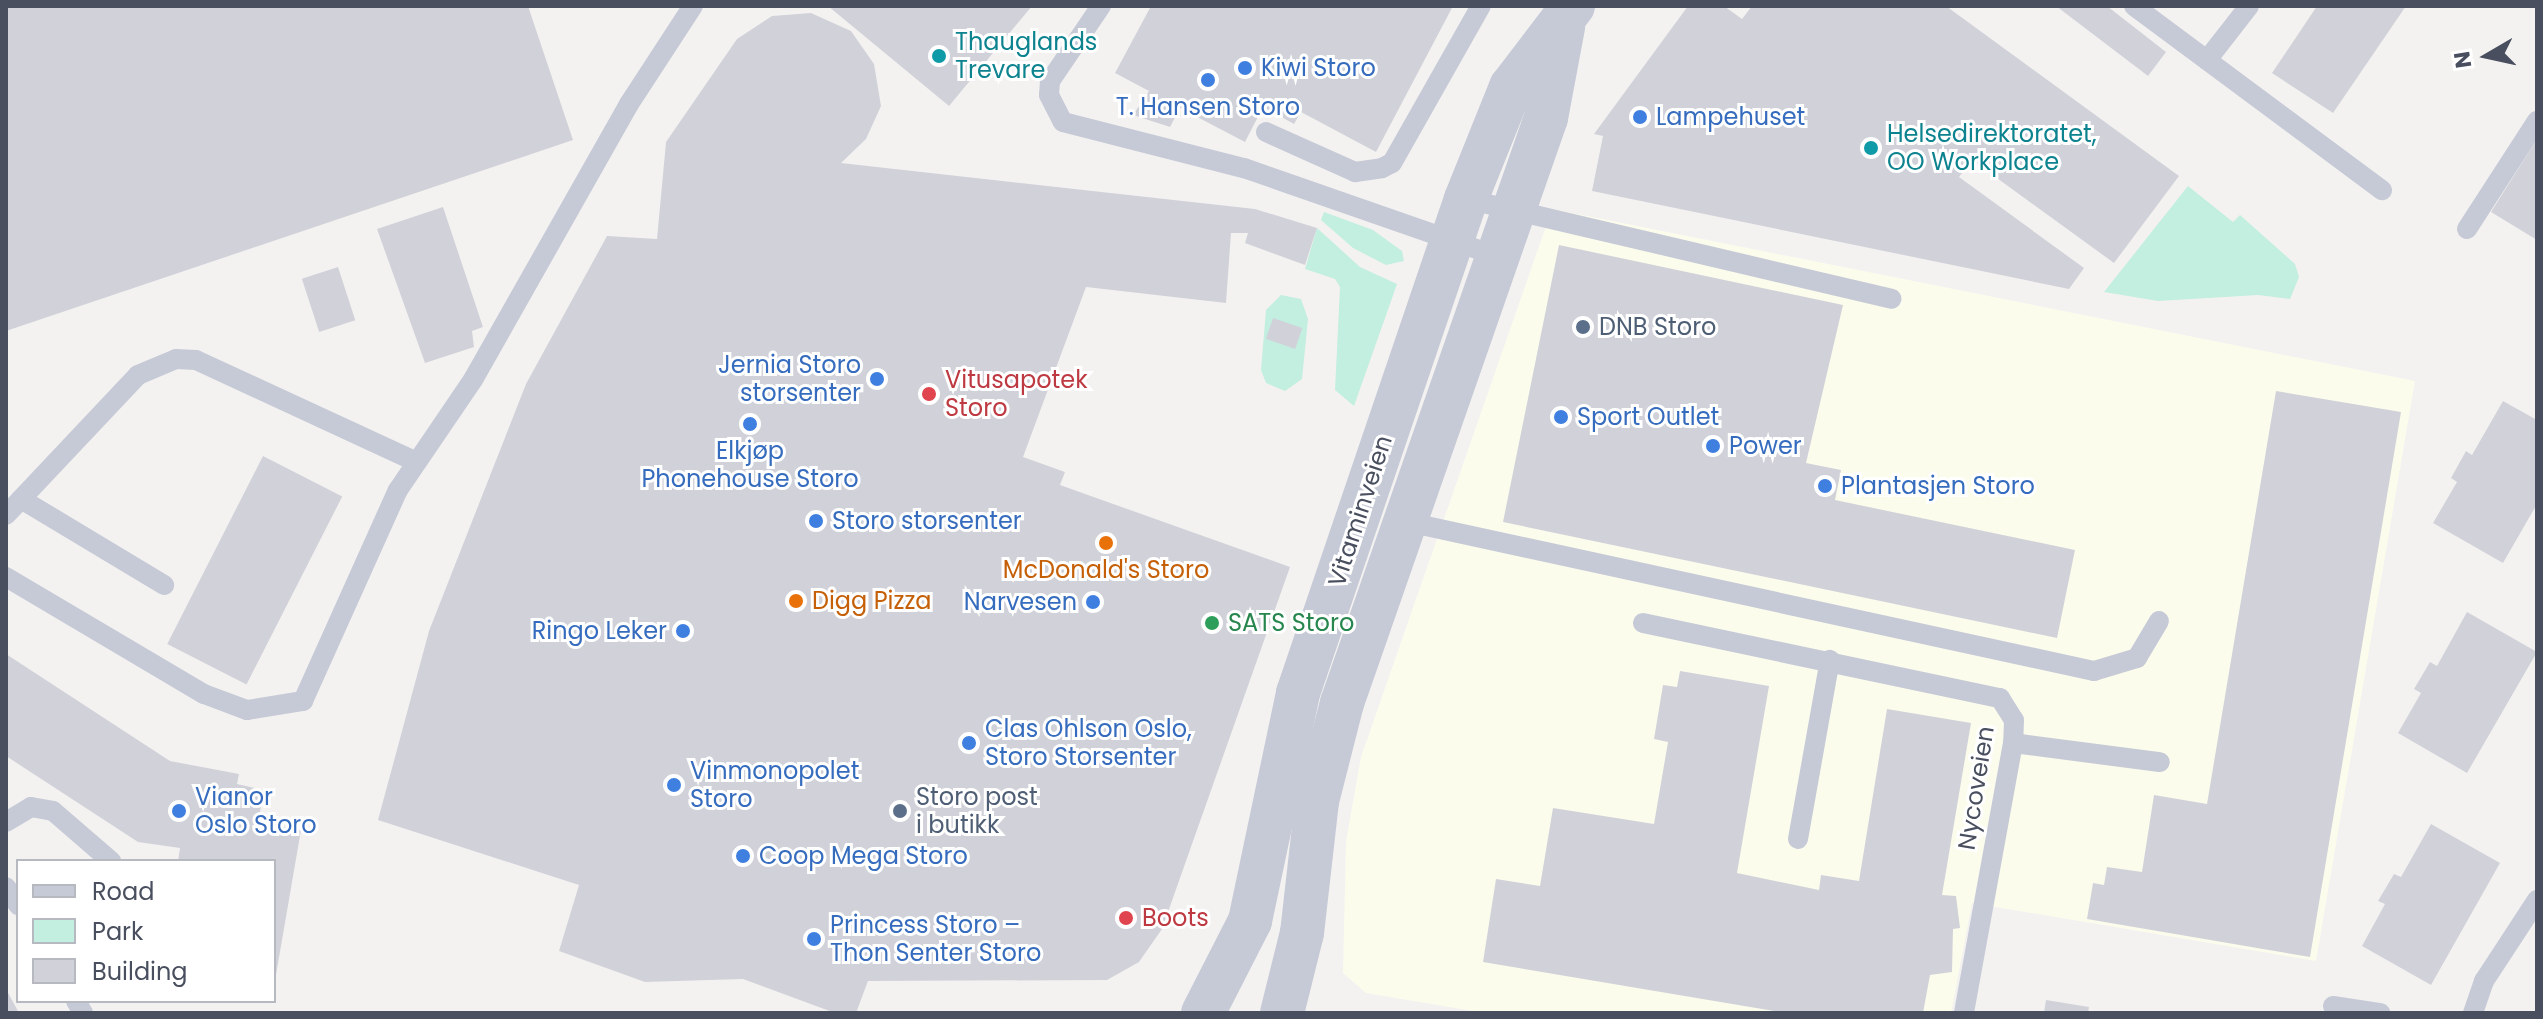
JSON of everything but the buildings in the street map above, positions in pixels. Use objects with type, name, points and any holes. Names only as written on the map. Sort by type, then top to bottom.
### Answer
[{"type":"street","name":"Vitaminveien","points":[[1203,1013],[1250,921],[1298,693],[1451,239],[1511,87],[1568,17]]},
{"type":"street","name":"Vitaminveien","points":[[1282,1013],[1302,933],[1329,748],[1403,521],[1546,118],[1568,17]]},
{"type":"lane","points":[[6,577],[204,694],[247,710],[285,708],[303,701],[415,461],[474,378],[629,104],[693,6]]},
{"type":"lane","points":[[1101,6],[1050,81],[1049,95],[1063,122],[1244,168],[1497,256]]},
{"type":"lane","points":[[1266,132],[1355,172],[1392,163],[1481,6]]},
{"type":"lane","points":[[2134,6],[2382,190]]},
{"type":"lane","points":[[2207,60],[2249,6]]},
{"type":"lane","points":[[2467,229],[2537,121]]},
{"type":"lane","points":[[1466,199],[1513,213],[1891,299]]},
{"type":"lane","points":[[6,515],[138,375],[176,359],[196,360],[415,461]]},
{"type":"lane","points":[[21,499],[164,585]]},
{"type":"lane","points":[[1403,521],[2094,671],[2137,658],[2159,621]]},
{"type":"lane","name":"Nycoveien","points":[[1643,623],[2000,698],[2014,720],[2013,743],[1964,1013]]},
{"type":"lane","points":[[1798,839],[1830,660]]},
{"type":"lane","points":[[2013,743],[2160,762]]},
{"type":"lane","points":[[6,822],[31,807],[53,811],[109,859]]},
{"type":"lane","points":[[2473,1013],[2484,981],[2537,900]]},
{"type":"lane","points":[[2333,1006],[2380,1013]]},
{"type":"shaded area","points":[[1552,209],[2415,381],[2316,961],[1972,903],[1951,1013],[1485,1013],[1366,993],[1343,973],[1346,842],[1361,757]]},
{"type":"green space","points":[[2188,186],[2233,222],[2240,215],[2295,264],[2299,277],[2290,299],[2258,295],[2158,301],[2104,292]]},
{"type":"green space","points":[[1324,212],[1373,230],[1402,251],[1404,261],[1386,265],[1353,248],[1321,220]]},
{"type":"green space","points":[[1317,228],[1360,267],[1397,284],[1354,406],[1335,390],[1340,287],[1335,279],[1305,269]]},
{"type":"green space","points":[[1281,295],[1301,299],[1308,319],[1302,379],[1285,391],[1266,383],[1261,370],[1266,310]]},
{"type":"place","name":"Thauglands Trevare","points":[[939,56]]},
{"type":"place","name":"Kiwi Storo","points":[[1245,68]]},
{"type":"place","name":"T. Hansen Storo","points":[[1208,80]]},
{"type":"place","name":"Lampehuset","points":[[1640,117]]},
{"type":"place","name":"Helsedirektoratet, OO Workplace","points":[[1871,148]]},
{"type":"place","name":"DNB Storo","points":[[1583,327]]},
{"type":"place","name":"Jernia Storo storsenter","points":[[877,379]]},
{"type":"place","name":"Vitusapotek Storo","points":[[929,394]]},
{"type":"place","name":"Sport Outlet","points":[[1561,417]]},
{"type":"place","name":"Elkjøp Phonehouse Storo","points":[[750,424]]},
{"type":"place","name":"Power","points":[[1713,446]]},
{"type":"place","name":"Plantasjen Storo","points":[[1825,486]]},
{"type":"place","name":"Storo storsenter","points":[[816,521]]},
{"type":"place","name":"McDonald's Storo","points":[[1106,543]]},
{"type":"place","name":"Digg Pizza","points":[[796,601]]},
{"type":"place","name":"Narvesen","points":[[1093,602]]},
{"type":"place","name":"SATS Storo","points":[[1212,623]]},
{"type":"place","name":"Ringo Leker","points":[[683,631]]},
{"type":"place","name":"Clas Ohlson Oslo, Storo Storsenter","points":[[969,743]]},
{"type":"place","name":"Vinmonopolet Storo","points":[[674,785]]},
{"type":"place","name":"Vianor Oslo Storo","points":[[179,811]]},
{"type":"place","name":"Storo post i butikk","points":[[900,811]]},
{"type":"place","name":"Coop Mega Storo","points":[[743,856]]},
{"type":"place","name":"Boots","points":[[1126,918]]},
{"type":"place","name":"Princess Storo – Thon Senter Storo","points":[[814,939]]}]
